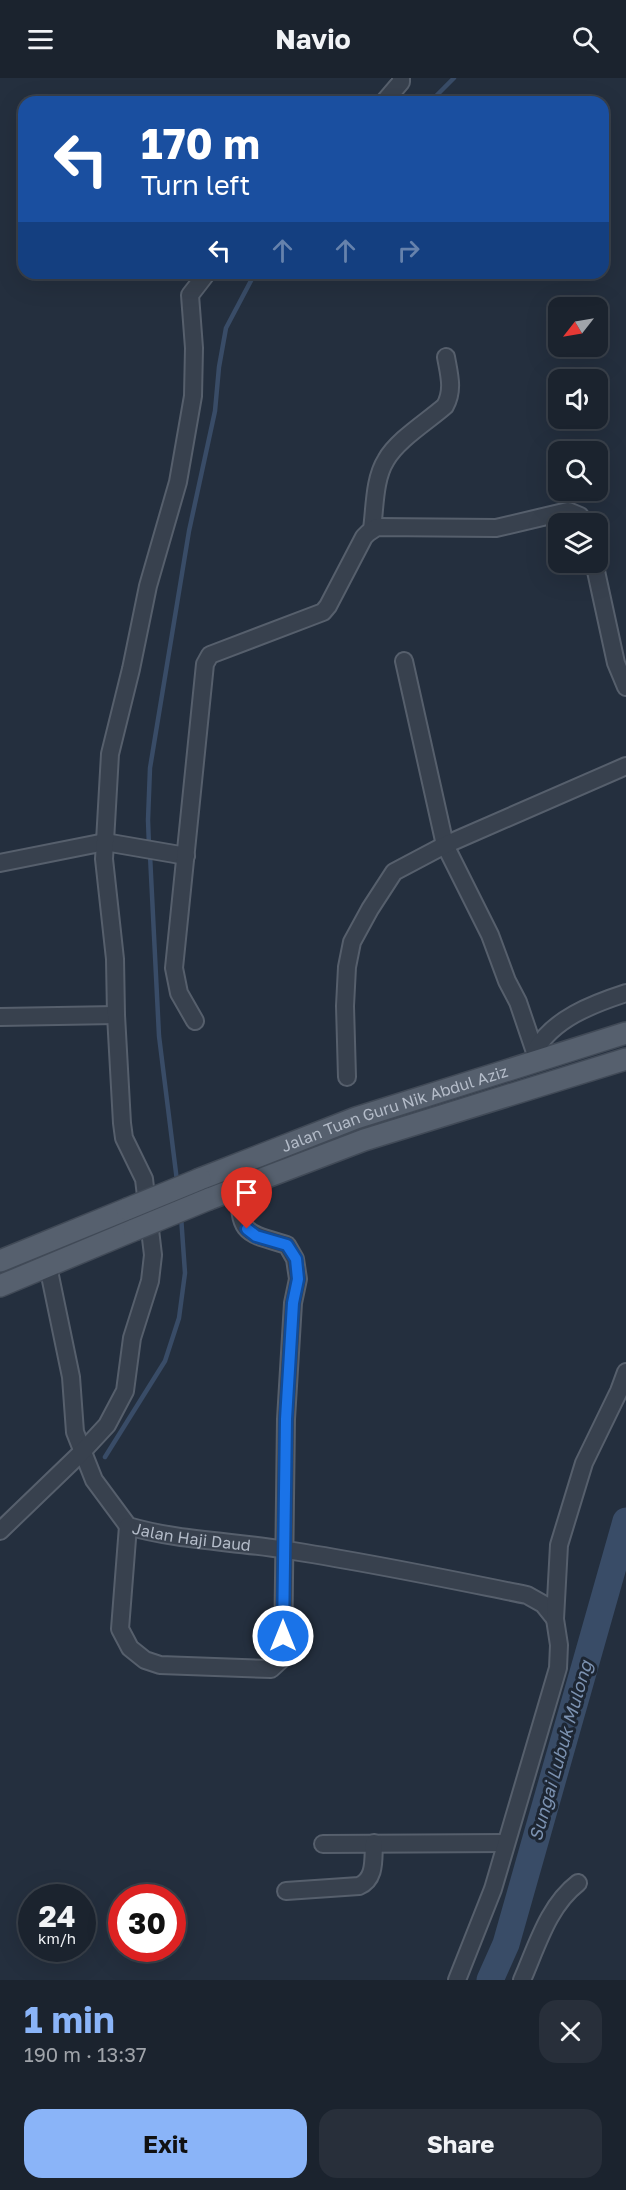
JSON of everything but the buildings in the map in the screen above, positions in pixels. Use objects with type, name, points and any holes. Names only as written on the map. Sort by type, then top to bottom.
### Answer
[{"type":"main road","name":"Jalan Tuan Guru Nik Abdul Aziz","points":[[0,1261],[356,1118],[536,1056],[626,1034]]},
{"type":"main road","name":"Jalan Tuan Guru Nik Abdul Aziz","points":[[0,1286],[209,1199],[364,1140],[626,1059]]},
{"type":"street","points":[[389,96],[401,82],[401,78]]},
{"type":"street","points":[[0,1531],[107,1425],[125,1391],[132,1338],[150,1281],[153,1255],[144,1179],[124,1138],[116,1015],[115,959],[104,859],[110,754],[148,586],[178,482],[194,396],[194,348],[190,295],[202,279]]},
{"type":"street","points":[[372,529],[380,475],[385,461],[401,443],[445,406],[449,399],[451,390],[446,357]]},
{"type":"street","points":[[195,1021],[179,993],[174,968],[207,659],[214,653],[323,612],[364,537],[372,529],[382,527],[496,528],[548,516]]},
{"type":"street","points":[[596,573],[616,663],[626,687]]},
{"type":"street","points":[[404,661],[445,846],[490,935],[507,981],[518,1002],[536,1056]]},
{"type":"street","points":[[347,1077],[345,1006],[347,967],[352,942],[394,872],[445,846],[626,766]]},
{"type":"street","points":[[0,863],[105,842],[186,856]]},
{"type":"street","points":[[536,1056],[542,1037],[581,1011],[626,993]]},
{"type":"street","points":[[0,1017],[116,1015]]},
{"type":"street","points":[[128,1526],[120,1629],[130,1648],[145,1660],[160,1665],[271,1670],[278,1664],[283,1658],[286,1407],[293,1303],[298,1279],[296,1259],[287,1245],[256,1236],[247,1229],[240,1216],[239,1187]]},
{"type":"street","name":"Jalan Haji Daud","points":[[48,1266],[71,1377],[75,1432],[94,1480],[128,1526],[170,1536],[283,1549],[396,1568],[527,1596],[543,1604],[555,1619]]},
{"type":"street","points":[[457,1980],[493,1890],[558,1668],[559,1645],[555,1619],[559,1545],[568,1511],[584,1463],[626,1372]]},
{"type":"street","points":[[286,1892],[359,1886],[365,1883],[371,1876],[374,1843]]},
{"type":"street","points":[[322,1844],[506,1843]]},
{"type":"street","points":[[522,1980],[553,1910],[567,1892],[578,1883]]},
{"type":"waterway","points":[[436,96],[454,78]]},
{"type":"waterway","points":[[149,846],[150,768],[189,531],[215,411],[219,367],[226,328],[252,279]]},
{"type":"waterway","points":[[150,855],[159,1036],[177,1181]]},
{"type":"waterway","points":[[105,1457],[165,1361],[179,1318],[185,1273],[181,1216]]},
{"type":"waterway","name":"Sungai Lubuk Mulong","points":[[490,1980],[506,1944],[626,1521]]},
{"type":"route","points":[[247,1229],[256,1236],[287,1245],[296,1259],[298,1279],[293,1303],[286,1419],[283,1636]]}]
